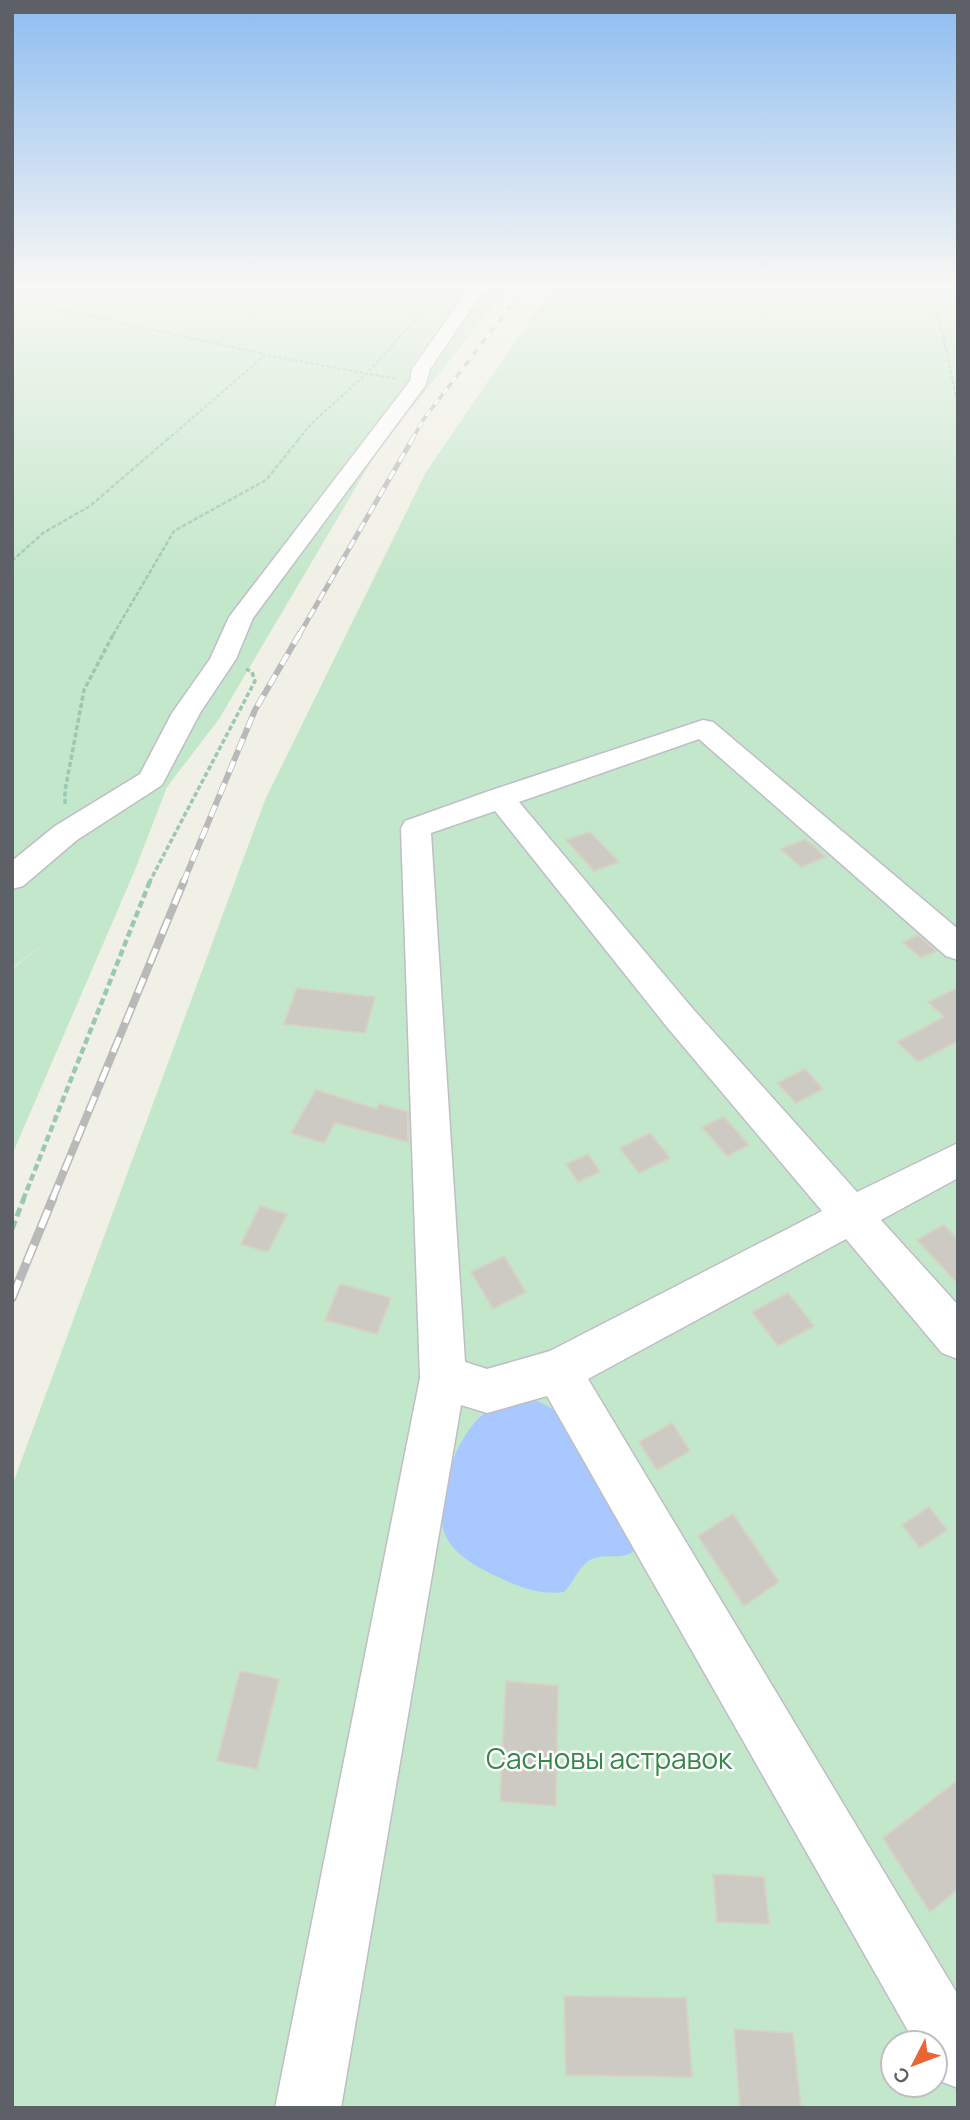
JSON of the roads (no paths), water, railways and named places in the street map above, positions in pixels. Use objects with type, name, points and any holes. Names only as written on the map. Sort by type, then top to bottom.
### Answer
[{"type":"street","points":[[12,878],[66,833],[152,779],[186,713],[223,659],[241,617],[417,385]]},
{"type":"street","points":[[308,2108],[443,1378],[416,828],[703,727],[958,948]]},
{"type":"street","points":[[499,797],[681,1018],[958,1338]]},
{"type":"street","points":[[443,1378],[487,1391],[558,1371],[958,1159]]},
{"type":"street","points":[[558,1371],[958,2056]]},
{"type":"water","points":[[523,1397],[542,1403],[565,1416],[638,1547],[626,1555],[593,1558],[580,1569],[564,1592],[532,1590],[494,1575],[461,1555],[444,1532],[442,1502],[445,1484],[458,1448],[477,1420],[488,1411]]},
{"type":"railway","points":[[412,440],[423,420],[450,385]]},
{"type":"railway","points":[[299,635],[413,438]]},
{"type":"railway","points":[[183,883],[255,710],[300,633]]},
{"type":"railway","points":[[52,1200],[184,881]]},
{"type":"railway","points":[[12,1298],[53,1198]]},
{"type":"park label","name":"Сасновы астравок","points":[[609,1758]]}]
